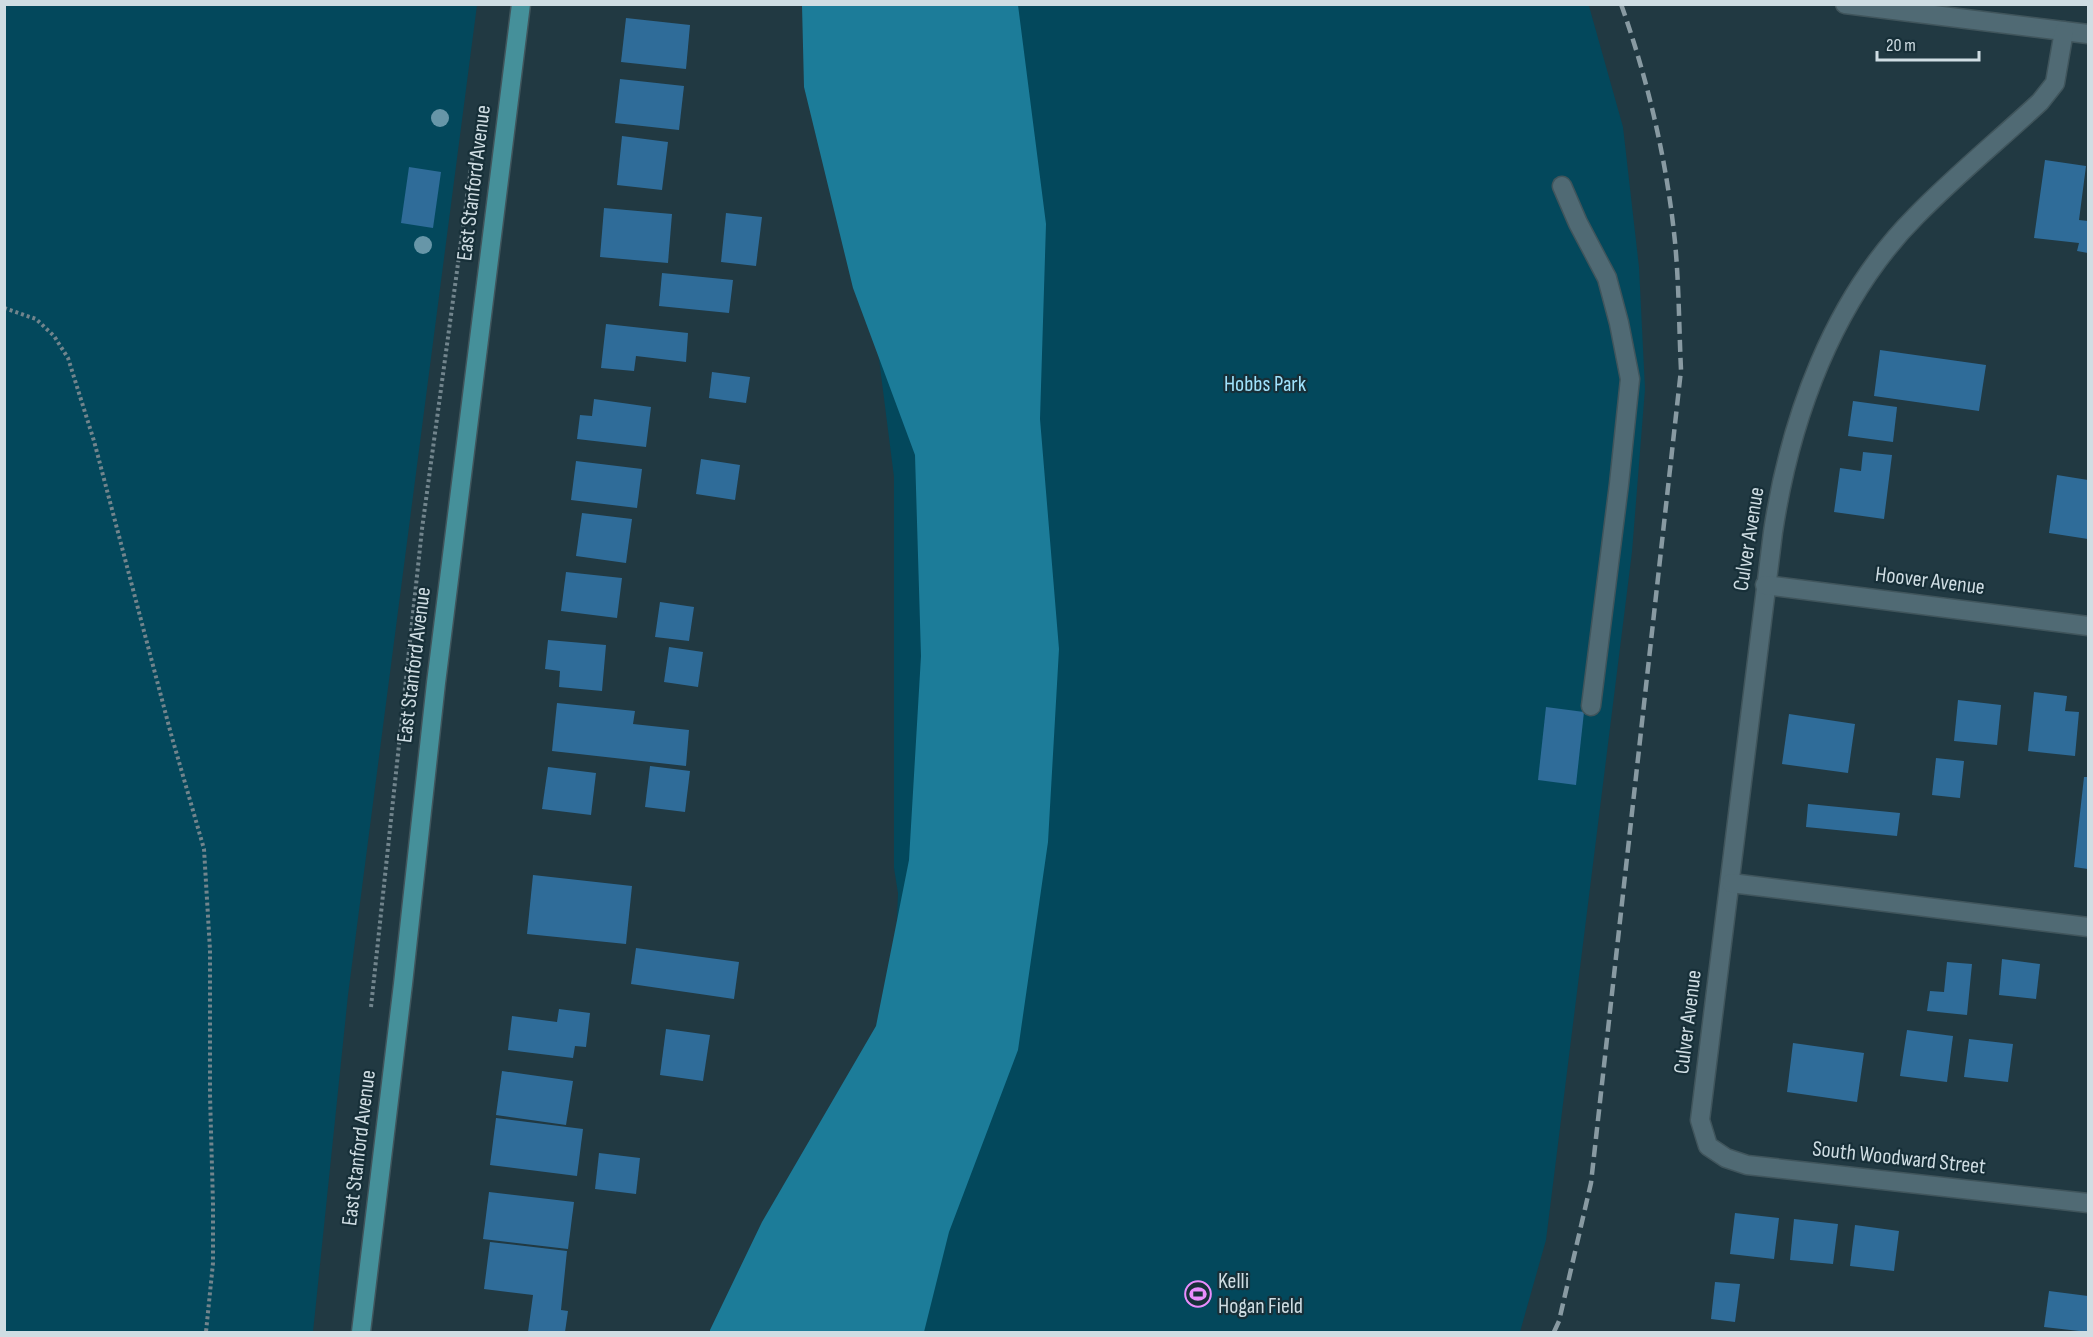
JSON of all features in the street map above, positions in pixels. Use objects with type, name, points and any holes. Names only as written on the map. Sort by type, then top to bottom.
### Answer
[{"type":"main road","name":"East Stanford Avenue","points":[[361,1332],[436,683],[521,4]]},
{"type":"street","points":[[1845,4],[2088,34]]},
{"type":"street","name":"Culver Avenue","points":[[1708,1146],[1700,1120],[1731,883],[1765,585],[1779,493],[1790,448],[1811,383],[1844,315],[1876,263],[1915,217],[2048,93],[2055,83],[2064,31]]},
{"type":"street","points":[[1562,186],[1606,278],[1619,323],[1630,379],[1618,495],[1591,706]]},
{"type":"street","name":"Hoover Avenue","points":[[1765,585],[2088,626]]},
{"type":"street","points":[[1731,883],[2088,927]]},
{"type":"street","name":"South Woodward Street","points":[[1708,1146],[1726,1158],[1747,1165],[2088,1203]]},
{"type":"path","points":[[4,308],[36,319],[54,336],[68,358],[94,441],[171,734],[204,849],[210,950],[213,1204],[213,1263],[206,1332]]},
{"type":"green space","name":"Hobbs Park","points":[[1579,4],[1589,6],[1623,127],[1639,267],[1645,389],[1632,552],[1546,1240],[1520,1332],[872,1332],[884,1253],[898,893],[894,868],[894,477],[834,5]]},
{"type":"green space","points":[[5,5],[477,5],[348,995],[313,1332],[5,1332]]},
{"type":"shaded area","points":[[802,5],[1018,5],[1046,224],[1040,419],[1059,649],[1048,842],[1018,1050],[949,1232],[924,1332],[710,1332],[762,1222],[876,1026],[909,860],[921,656],[915,455],[853,288],[804,87]]},
{"type":"building","points":[[626,18],[690,25],[686,69],[621,62]]},
{"type":"building","points":[[620,79],[684,86],[679,130],[615,123]]},
{"type":"building","points":[[622,136],[668,142],[662,190],[617,185]]},
{"type":"building","points":[[2045,160],[2086,166],[2079,220],[2088,221],[2088,253],[2077,251],[2079,243],[2034,238]]},
{"type":"building","points":[[409,167],[441,172],[433,228],[401,223]]},
{"type":"building","points":[[604,208],[672,214],[668,263],[600,257]]},
{"type":"building","points":[[726,213],[762,217],[756,266],[721,262]]},
{"type":"building","points":[[662,273],[733,280],[729,313],[659,306]]},
{"type":"building","points":[[606,324],[688,333],[686,362],[636,356],[634,371],[601,368]]},
{"type":"building","points":[[1880,350],[1986,365],[1979,411],[1874,396]]},
{"type":"building","points":[[712,372],[750,377],[746,403],[709,398]]},
{"type":"building","points":[[594,399],[651,407],[646,447],[577,439],[580,415],[592,416]]},
{"type":"building","points":[[1853,401],[1897,407],[1893,442],[1848,436]]},
{"type":"building","points":[[1863,452],[1892,455],[1884,519],[1834,512],[1840,468],[1861,471]]},
{"type":"building","points":[[701,459],[740,465],[735,500],[696,494]]},
{"type":"building","points":[[576,461],[642,469],[637,508],[571,500]]},
{"type":"building","points":[[2057,475],[2088,480],[2088,539],[2049,533]]},
{"type":"building","points":[[582,513],[632,519],[626,563],[576,556]]},
{"type":"building","points":[[566,572],[622,578],[617,618],[561,611]]},
{"type":"building","points":[[660,602],[694,607],[689,641],[655,637]]},
{"type":"building","points":[[548,640],[606,645],[602,691],[559,687],[560,671],[545,669]]},
{"type":"building","points":[[669,647],[703,652],[698,687],[664,682]]},
{"type":"building","points":[[2034,692],[2067,696],[2065,711],[2079,712],[2075,756],[2028,751]]},
{"type":"building","points":[[1958,700],[2001,705],[1997,745],[1954,741]]},
{"type":"building","points":[[557,703],[635,711],[633,724],[689,730],[686,766],[552,751]]},
{"type":"building","points":[[1546,707],[1584,712],[1576,785],[1538,780]]},
{"type":"building","points":[[1789,714],[1855,724],[1848,773],[1782,764]]},
{"type":"building","points":[[1936,758],[1964,761],[1960,798],[1932,795]]},
{"type":"building","points":[[650,766],[690,771],[685,812],[645,807]]},
{"type":"building","points":[[548,767],[596,773],[591,815],[542,809]]},
{"type":"building","points":[[2084,777],[2088,777],[2088,869],[2074,867]]},
{"type":"building","points":[[1808,804],[1900,813],[1897,836],[1806,827]]},
{"type":"building","points":[[533,875],[632,886],[626,944],[527,934]]},
{"type":"building","points":[[636,948],[739,962],[734,999],[631,984]]},
{"type":"building","points":[[2002,959],[2040,964],[2036,999],[1999,995]]},
{"type":"building","points":[[1947,962],[1972,964],[1967,1015],[1927,1011],[1930,991],[1944,992]]},
{"type":"building","points":[[559,1009],[590,1013],[586,1047],[575,1046],[573,1058],[508,1050],[512,1016],[557,1022]]},
{"type":"building","points":[[666,1029],[710,1035],[703,1081],[660,1075]]},
{"type":"building","points":[[1907,1030],[1953,1036],[1947,1082],[1900,1076]]},
{"type":"building","points":[[1969,1039],[2013,1044],[2008,1082],[1964,1077]]},
{"type":"building","points":[[1793,1043],[1864,1053],[1857,1102],[1787,1092]]},
{"type":"building","points":[[502,1071],[573,1081],[566,1125],[496,1115]]},
{"type":"building","points":[[496,1118],[583,1129],[577,1176],[490,1165]]},
{"type":"building","points":[[599,1153],[640,1158],[636,1194],[595,1189]]},
{"type":"building","points":[[489,1192],[574,1202],[568,1249],[483,1239]]},
{"type":"building","points":[[1735,1213],[1779,1218],[1774,1259],[1730,1254]]},
{"type":"building","points":[[1794,1219],[1838,1224],[1833,1264],[1790,1260]]},
{"type":"building","points":[[1855,1225],[1899,1231],[1894,1271],[1850,1266]]},
{"type":"building","points":[[490,1242],[567,1251],[561,1310],[568,1311],[565,1332],[528,1332],[533,1295],[484,1289]]},
{"type":"building","points":[[1715,1282],[1740,1284],[1735,1322],[1711,1319]]},
{"type":"building","points":[[2049,1291],[2088,1296],[2088,1332],[2044,1327]]},
{"type":"railway","points":[[1554,1332],[1559,1321],[1591,1183],[1681,370],[1676,258],[1667,182],[1648,92],[1621,4]]},
{"type":"place","name":"Kelli Hogan Field","points":[[1198,1294]]}]
